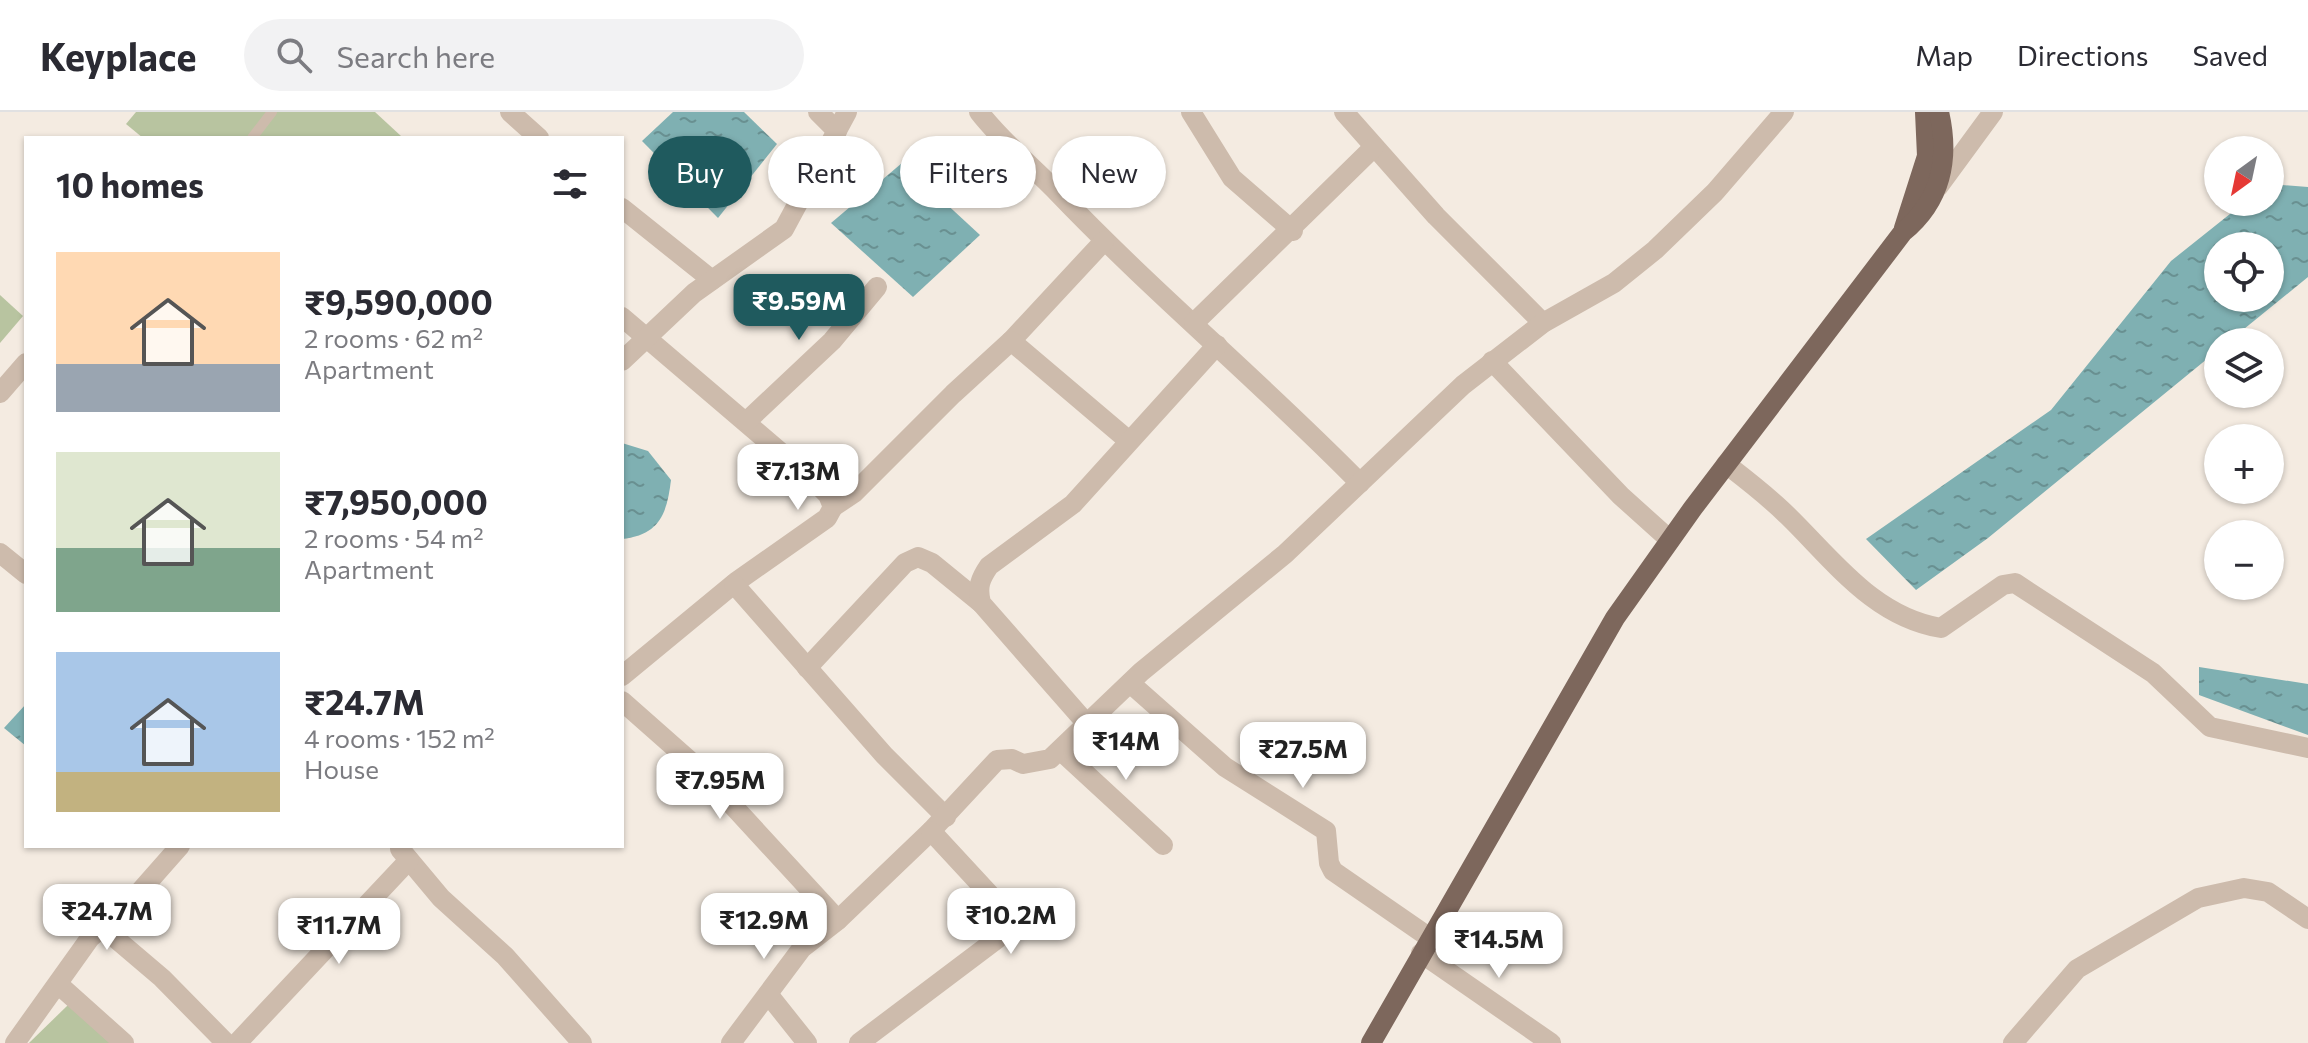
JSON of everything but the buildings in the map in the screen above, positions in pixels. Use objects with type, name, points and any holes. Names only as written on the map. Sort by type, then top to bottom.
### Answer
[{"type":"main road","points":[[1903,232],[1927,156],[1925,112]]},
{"type":"main road","points":[[1376,1041],[1426,946],[1615,618],[1726,464],[1903,232],[1920,218],[1938,187],[1945,152],[1939,112]]},
{"type":"street","points":[[510,112],[537,136]]},
{"type":"street","points":[[818,112],[837,131]]},
{"type":"street","points":[[624,359],[678,307],[784,229],[847,112]]},
{"type":"street","points":[[979,112],[996,134],[1104,241],[1360,483]]},
{"type":"street","points":[[1191,112],[1232,178],[1293,231]]},
{"type":"street","points":[[1344,112],[1436,216],[1543,323]]},
{"type":"street","points":[[731,1043],[802,948],[838,920],[938,824],[997,760],[1037,764],[1060,750],[1130,683],[1251,584],[1492,361],[1543,323],[1614,283],[1655,250],[1715,192],[1784,112]]},
{"type":"street","points":[[1938,187],[1993,112]]},
{"type":"street","points":[[1194,323],[1293,231],[1374,147]]},
{"type":"street","points":[[624,210],[712,280]]},
{"type":"street","points":[[624,674],[734,584],[827,518],[833,507],[854,493],[1011,341],[1104,241]]},
{"type":"street","points":[[747,421],[832,341],[877,287]]},
{"type":"street","points":[[624,319],[747,421],[820,487],[833,507]]},
{"type":"street","points":[[1011,341],[1129,441]]},
{"type":"street","points":[[981,603],[977,589],[989,566],[1055,520],[1217,345]]},
{"type":"street","points":[[1492,361],[1621,496],[1670,540]]},
{"type":"street","points":[[0,393],[24,365]]},
{"type":"street","points":[[1726,464],[1790,517],[1842,574],[1905,617],[1941,628],[2003,585],[2015,583],[2172,687],[2210,727],[2308,748]]},
{"type":"street","points":[[0,553],[24,572]]},
{"type":"street","points":[[807,668],[905,563],[918,557],[932,563],[981,603],[1087,724]]},
{"type":"street","points":[[734,584],[884,755],[1005,911],[1007,920],[997,939],[859,1043]]},
{"type":"street","points":[[1130,683],[1225,767],[1326,831],[1329,863],[1333,871],[1551,1043]]},
{"type":"street","points":[[624,703],[692,761],[838,920]]},
{"type":"street","points":[[1060,750],[1163,845]]},
{"type":"street","points":[[15,1043],[90,938],[128,905],[178,848]]},
{"type":"street","points":[[237,1043],[406,853],[441,898],[505,956],[582,1043]]},
{"type":"street","points":[[2013,1043],[2077,969],[2198,898],[2232,889],[2268,892],[2308,919]]},
{"type":"street","points":[[102,927],[162,978],[226,1043]]},
{"type":"street","points":[[58,984],[124,1043]]},
{"type":"street","points":[[768,994],[807,1043]]},
{"type":"lane","points":[[254,136],[272,112]]},
{"type":"green space","points":[[136,112],[375,112],[401,136],[141,136],[126,124]]},
{"type":"green space","points":[[0,295],[23,316],[0,343]]},
{"type":"green space","points":[[68,1005],[110,1043],[29,1043]]},
{"type":"water","points":[[673,112],[744,112],[769,136],[768,155],[752,175],[752,136],[648,136],[648,147],[642,141]]},
{"type":"water","points":[[900,165],[900,208],[951,208],[980,235],[913,297],[831,223],[849,208],[884,208],[884,178]]},
{"type":"water","points":[[2284,185],[2308,187],[2308,277],[2284,296],[2284,232],[2207,232],[2227,216],[2284,216]]},
{"type":"water","points":[[708,208],[726,208],[718,218]]},
{"type":"water","points":[[2204,235],[2204,312],[2265,312],[2245,328],[2204,328],[2204,361],[1988,538],[1916,590],[1866,539],[2051,410],[2171,261]]},
{"type":"water","points":[[624,444],[648,451],[671,480],[667,503],[659,520],[645,533],[624,539]]},
{"type":"water","points":[[2199,667],[2308,684],[2308,735],[2199,695]]},
{"type":"water","points":[[24,706],[24,744],[4,728]]}]
